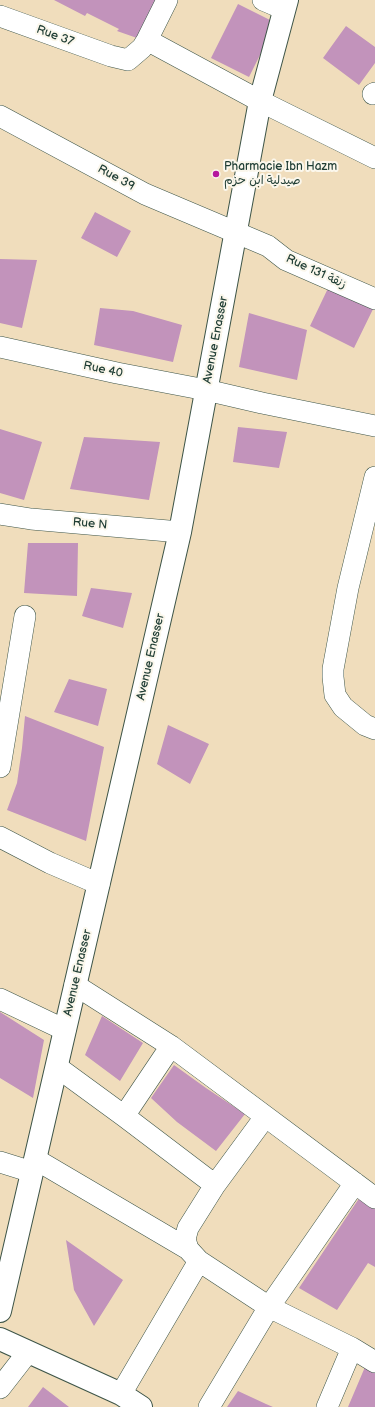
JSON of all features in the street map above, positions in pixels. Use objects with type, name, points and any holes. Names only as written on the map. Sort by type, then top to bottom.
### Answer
[{"type":"street","points":[[167,0],[148,40],[260,102],[375,158]]},
{"type":"street","points":[[263,0],[285,5]]},
{"type":"street","name":"Avenue Enasser","points":[[0,1311],[180,532],[260,102],[285,5]]},
{"type":"street","name":"Rue 37","points":[[0,16],[111,56],[128,60],[142,48],[148,40]]},
{"type":"street","name":"Rue 39","points":[[0,116],[145,194],[236,232]]},
{"type":"street","name":"Rue 131 زنقة","points":[[236,232],[268,246],[286,260],[375,299]]},
{"type":"street","name":"Rue 40","points":[[0,347],[117,373],[206,390],[375,426]]},
{"type":"street","points":[[375,477],[348,588],[333,677],[335,695],[343,707],[365,725],[375,729]]},
{"type":"street","name":"Rue N","points":[[0,514],[30,519],[180,532]]},
{"type":"street","points":[[0,768],[25,616]]},
{"type":"street","points":[[0,837],[50,863],[99,884]]},
{"type":"street","points":[[75,985],[172,1046],[375,1198]]},
{"type":"street","points":[[0,999],[65,1030]]},
{"type":"street","points":[[124,1116],[172,1046]]},
{"type":"street","points":[[57,1067],[215,1185]]},
{"type":"street","points":[[194,1255],[185,1239],[188,1228],[215,1185],[265,1117]]},
{"type":"street","points":[[0,1162],[34,1165],[194,1255],[269,1307],[352,1348],[375,1362]]},
{"type":"street","points":[[209,1407],[269,1307],[355,1183]]},
{"type":"street","points":[[0,1339],[134,1403],[194,1255]]},
{"type":"street","points":[[328,1407],[352,1348]]},
{"type":"street","points":[[0,1388],[28,1352]]},
{"type":"building","points":[[54,0],[159,0],[137,38],[117,31],[119,29],[87,13],[85,16]]},
{"type":"building","points":[[238,4],[276,23],[249,77],[211,58]]},
{"type":"building","points":[[346,26],[375,47],[375,63],[359,85],[323,58]]},
{"type":"building","points":[[95,212],[131,231],[117,257],[81,238]]},
{"type":"building","points":[[0,259],[37,260],[22,328],[0,323]]},
{"type":"building","points":[[331,282],[375,305],[354,348],[310,326]]},
{"type":"building","points":[[100,308],[133,311],[182,325],[173,362],[94,345]]},
{"type":"building","points":[[249,313],[307,330],[297,380],[239,367]]},
{"type":"building","points":[[238,427],[287,432],[279,468],[233,462]]},
{"type":"building","points":[[0,429],[42,442],[24,500],[0,493]]},
{"type":"building","points":[[84,437],[160,442],[149,500],[70,489]]},
{"type":"building","points":[[28,543],[78,543],[77,596],[24,593]]},
{"type":"building","points":[[91,588],[132,593],[123,628],[82,616]]},
{"type":"building","points":[[69,679],[107,689],[98,726],[54,712]]},
{"type":"building","points":[[25,716],[104,747],[86,841],[7,810],[17,783]]},
{"type":"building","points":[[168,725],[209,744],[190,784],[157,764]]},
{"type":"building","points":[[0,1012],[44,1040],[33,1098],[0,1078]]},
{"type":"building","points":[[102,1016],[143,1043],[120,1081],[85,1055]]},
{"type":"building","points":[[174,1065],[245,1114],[216,1151],[177,1122],[151,1098]]},
{"type":"building","points":[[360,1197],[375,1208],[375,1267],[368,1263],[337,1310],[299,1288]]},
{"type":"building","points":[[66,1240],[123,1280],[94,1326],[74,1290]]},
{"type":"building","points":[[365,1367],[375,1373],[375,1407],[348,1407]]},
{"type":"building","points":[[43,1387],[69,1407],[28,1407]]},
{"type":"building","points":[[238,1391],[266,1404],[273,1407],[227,1407]]},
{"type":"place","name":"Pharmacie Ibn Hazm صيدلية ابن حزم","points":[[216,174]]}]
